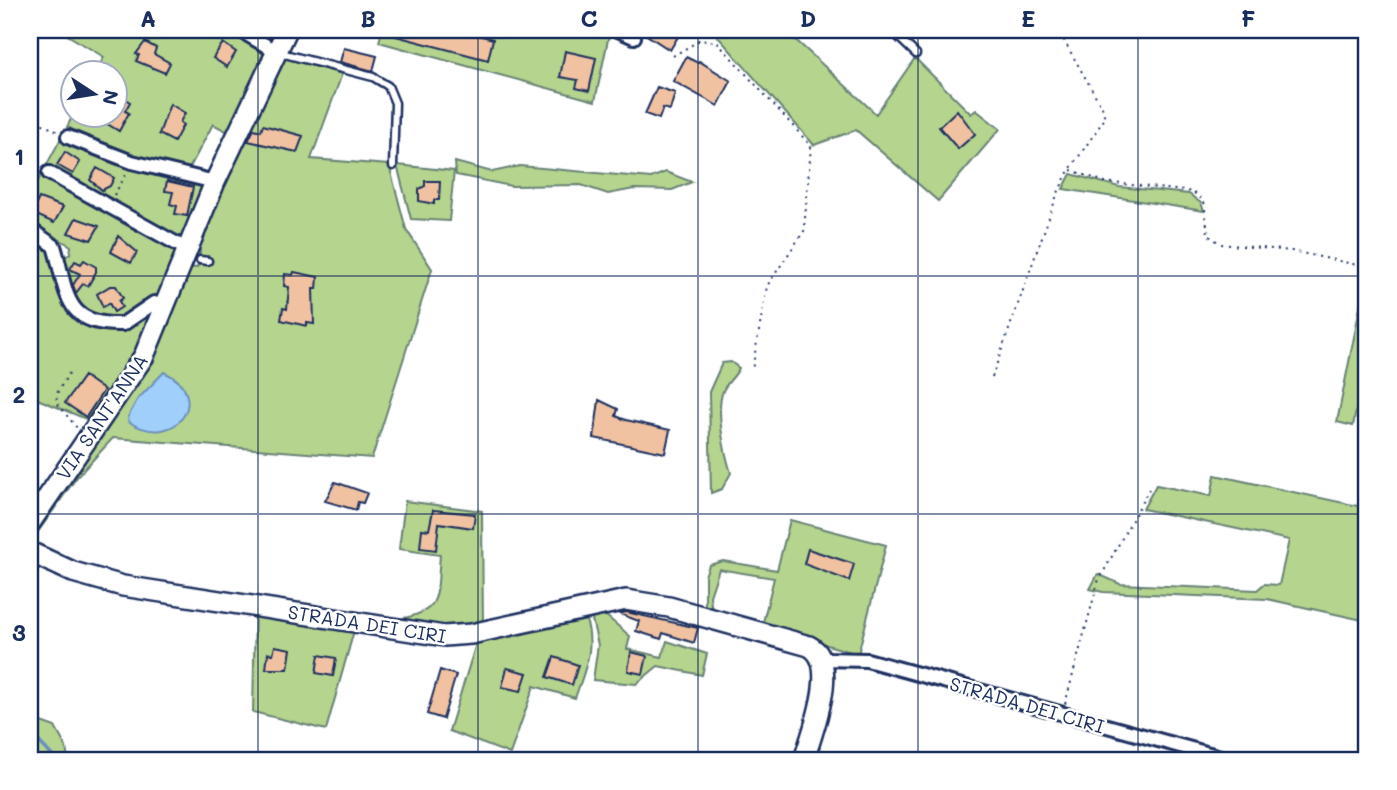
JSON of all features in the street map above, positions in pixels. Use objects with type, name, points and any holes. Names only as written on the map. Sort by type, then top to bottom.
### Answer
[{"type":"street","points":[[240,30],[275,51]]},
{"type":"street","name":"VIA SANT'ANNA","points":[[30,523],[140,363],[193,256],[215,183],[287,30]]},
{"type":"street","points":[[618,30],[634,37]]},
{"type":"street","points":[[68,137],[132,162],[215,183]]},
{"type":"street","points":[[49,173],[193,256]]},
{"type":"street","name":"VIA SANT'ANNA","points":[[30,229],[54,246],[67,299],[79,312],[100,321],[123,324],[154,303],[166,306]]},
{"type":"street","name":"STRADA DEI CIRI","points":[[30,552],[81,575],[123,586],[444,636],[471,634],[618,601],[642,601],[809,646],[823,659],[867,660],[1231,760]]},
{"type":"street","points":[[804,760],[824,681],[823,659]]},
{"type":"lane","points":[[891,30],[916,54]]},
{"type":"lane","points":[[275,51],[373,77],[388,86],[396,103],[393,166]]},
{"type":"lane","points":[[193,256],[208,261]]},
{"type":"path","points":[[697,42],[703,30]]},
{"type":"path","points":[[903,41],[910,42],[923,30]]},
{"type":"path","points":[[992,377],[1027,272],[1070,170],[1101,128],[1105,115],[1058,30]]},
{"type":"path","points":[[673,56],[697,42],[709,39],[720,44],[811,146],[804,230],[767,286],[752,370]]},
{"type":"path","points":[[30,117],[68,137]]},
{"type":"path","points":[[108,206],[132,162]]},
{"type":"path","points":[[1070,170],[1112,183],[1193,192],[1204,201],[1208,234],[1218,244],[1292,251],[1367,267]]},
{"type":"path","points":[[69,373],[58,391],[56,402],[87,440]]},
{"type":"path","points":[[1062,715],[1098,582],[1149,489]]},
{"type":"green space","points":[[66,30],[230,30],[268,53],[230,133],[213,124],[188,171],[121,152],[73,130],[130,130],[130,60],[102,60],[104,57],[64,33]]},
{"type":"green space","points":[[378,30],[610,30],[595,101],[379,42],[382,31]]},
{"type":"green space","points":[[712,30],[785,30],[876,114],[915,58],[971,114],[976,110],[1000,129],[938,201],[856,130],[814,145]]},
{"type":"green space","points":[[280,57],[342,74],[311,159],[389,165],[406,229],[432,269],[372,458],[113,438],[77,477],[30,543],[30,534],[99,437],[188,267],[196,268],[199,265],[200,250],[195,249]]},
{"type":"green space","points":[[60,140],[122,167],[206,187],[184,242],[46,166]]},
{"type":"green space","points":[[455,162],[492,172],[520,166],[651,178],[666,172],[692,182],[672,190],[634,189],[608,194],[581,185],[511,186],[456,175]]},
{"type":"green space","points":[[397,165],[454,171],[449,221],[411,219]]},
{"type":"green space","points":[[1071,174],[1119,187],[1189,194],[1201,203],[1204,211],[1063,189]]},
{"type":"green space","points":[[41,175],[180,252],[162,299],[151,297],[132,312],[114,318],[96,315],[75,302],[63,258],[70,254],[71,246],[30,223],[30,197]]},
{"type":"green space","points":[[30,234],[48,247],[62,300],[68,309],[128,327],[152,309],[149,332],[91,421],[30,396]]},
{"type":"green space","points":[[1367,272],[1367,356],[1353,426],[1337,422]]},
{"type":"green space","points":[[731,362],[739,368],[723,391],[720,421],[731,473],[722,489],[711,493],[709,392],[722,363]]},
{"type":"green space","points":[[1215,475],[1367,508],[1367,621],[1267,599],[1103,592],[1090,589],[1098,574],[1120,584],[1257,590],[1264,584],[1279,585],[1289,540],[1143,509],[1156,485],[1211,496]]},
{"type":"green space","points":[[405,501],[482,511],[483,627],[462,631],[393,620],[421,613],[429,608],[437,593],[440,555],[399,549]]},
{"type":"green space","points":[[790,520],[886,545],[858,654],[762,626],[774,578],[719,569],[710,596],[712,612],[705,611],[705,576],[709,565],[723,561],[777,570]]},
{"type":"green space","points":[[598,609],[630,636],[627,649],[662,657],[667,641],[707,654],[702,675],[658,666],[636,684],[593,680],[598,645],[590,611]]},
{"type":"green space","points":[[255,612],[355,627],[326,730],[253,712]]},
{"type":"green space","points":[[583,612],[590,645],[575,698],[534,686],[510,754],[449,731],[478,637]]},
{"type":"green space","points":[[30,718],[55,727],[66,747],[68,760],[30,760]]},
{"type":"water","points":[[164,372],[179,382],[186,393],[187,405],[183,416],[175,425],[162,430],[147,429],[129,422],[128,417],[137,400]]},
{"type":"building","points":[[384,30],[459,30],[493,39],[488,60],[384,33]]},
{"type":"building","points":[[639,30],[682,30],[670,50]]},
{"type":"building","points":[[145,42],[156,48],[154,54],[170,63],[165,73],[136,61],[139,55],[136,54]]},
{"type":"building","points":[[223,43],[236,52],[227,67],[213,58]]},
{"type":"building","points":[[344,48],[377,56],[373,71],[340,62]]},
{"type":"building","points":[[565,51],[596,58],[589,91],[576,88],[578,80],[560,77]]},
{"type":"building","points":[[686,57],[698,63],[699,61],[731,81],[718,106],[673,81]]},
{"type":"building","points":[[657,87],[675,93],[670,110],[663,108],[659,119],[645,114]]},
{"type":"building","points":[[170,104],[185,113],[180,122],[183,125],[174,142],[159,134]]},
{"type":"building","points":[[957,110],[975,134],[958,149],[939,127]]},
{"type":"building","points":[[263,125],[303,136],[297,152],[248,141],[254,129],[261,131]]},
{"type":"building","points":[[65,152],[80,162],[73,174],[57,165]]},
{"type":"building","points":[[97,168],[114,178],[110,186],[102,190],[90,180]]},
{"type":"building","points":[[167,181],[193,187],[187,216],[175,214],[177,206],[170,204],[173,192],[165,191]]},
{"type":"building","points":[[425,181],[440,181],[439,200],[434,200],[434,204],[419,201],[419,189],[425,186]]},
{"type":"building","points":[[39,198],[63,207],[54,223],[32,213]]},
{"type":"building","points":[[76,218],[99,226],[91,240],[68,233]]},
{"type":"building","points":[[118,236],[137,252],[131,263],[111,252]]},
{"type":"building","points":[[84,260],[96,267],[96,272],[88,286],[83,284],[76,293],[73,285],[80,274],[70,269],[75,261],[81,264]]},
{"type":"building","points":[[294,272],[318,277],[317,289],[313,289],[314,324],[307,323],[307,326],[281,320],[283,308],[287,309],[289,287],[284,286],[285,274],[293,275]]},
{"type":"building","points":[[110,286],[116,286],[123,298],[119,301],[122,307],[114,312],[109,303],[103,307],[97,294]]},
{"type":"building","points":[[84,376],[104,390],[86,417],[65,403]]},
{"type":"building","points":[[599,400],[618,409],[616,416],[670,430],[665,453],[594,438]]},
{"type":"building","points":[[335,482],[367,493],[363,503],[358,502],[356,510],[325,501]]},
{"type":"building","points":[[433,510],[475,514],[473,528],[439,523],[436,550],[420,548],[422,529],[429,530]]},
{"type":"building","points":[[808,549],[854,564],[849,581],[804,564]]},
{"type":"building","points":[[626,612],[698,628],[694,643],[663,633],[661,639],[636,631],[639,621],[620,614]]},
{"type":"building","points":[[275,646],[291,649],[288,669],[266,669],[268,653],[273,654]]},
{"type":"building","points":[[631,652],[647,656],[643,674],[628,671]]},
{"type":"building","points":[[319,655],[336,658],[333,676],[316,673]]},
{"type":"building","points":[[554,657],[578,665],[572,685],[547,677]]},
{"type":"building","points":[[507,668],[527,673],[521,691],[502,687]]},
{"type":"building","points":[[440,670],[456,675],[443,719],[427,714]]},
{"type":"waterway","points":[[30,732],[56,760]]}]
